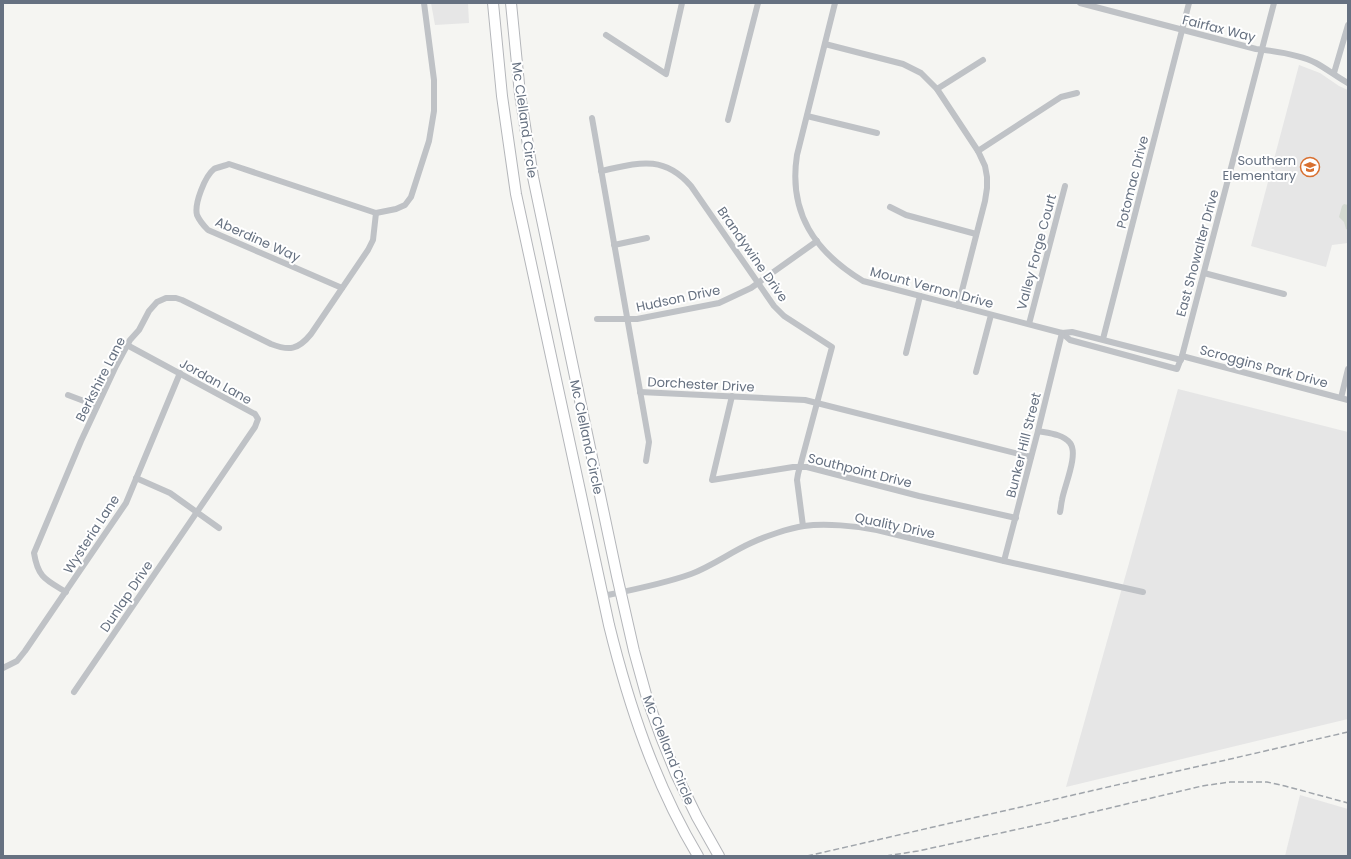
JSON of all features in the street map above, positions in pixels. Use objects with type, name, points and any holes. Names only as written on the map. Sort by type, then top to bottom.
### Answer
[{"type":"highway","name":"Mc Clelland Circle","points":[[493,3],[502,96],[516,194],[618,663],[639,731],[654,768],[697,855]]},
{"type":"highway","name":"Mc Clelland Circle","points":[[511,3],[521,102],[532,178],[620,593],[640,673],[661,737],[679,782],[717,853]]},
{"type":"street","points":[[376,213],[396,209],[405,205],[411,197],[429,141],[434,111],[434,80],[424,3]]},
{"type":"street","points":[[606,35],[666,74],[682,3]]},
{"type":"street","points":[[728,120],[758,3]]},
{"type":"street","name":"Mount Vernon Drive","points":[[836,3],[794,170],[799,206],[806,223],[817,241],[829,256],[863,281],[1062,333],[1072,332],[1181,358]]},
{"type":"street","name":"Fairfax Way","points":[[1080,3],[1262,50],[1270,50],[1303,58],[1334,73],[1348,83]]},
{"type":"street","name":"Potomac Drive","points":[[1103,339],[1189,3]]},
{"type":"street","name":"East Showalter Drive","points":[[1177,369],[1204,273],[1274,3]]},
{"type":"street","points":[[1334,73],[1348,26]]},
{"type":"street","points":[[825,44],[903,64],[921,73],[937,89],[978,151],[985,166],[987,188],[958,306]]},
{"type":"street","points":[[937,89],[983,60]]},
{"type":"street","points":[[978,151],[1061,97],[1077,93]]},
{"type":"street","points":[[807,116],[877,133]]},
{"type":"street","name":"Dorchester Drive","points":[[592,118],[640,392],[805,400],[1031,458]]},
{"type":"street","name":"Brandywine Drive","points":[[601,171],[633,164],[650,163],[667,166],[683,177],[691,186],[774,306],[784,316],[832,347],[799,467],[797,480],[804,526]]},
{"type":"street","name":"Aberdine Way","points":[[342,288],[208,230],[201,223],[197,214],[196,205],[202,189],[209,175],[214,169],[229,164],[376,213]]},
{"type":"street","name":"Valley Forge Court","points":[[1029,324],[1065,186]]},
{"type":"street","points":[[890,207],[906,215],[976,234]]},
{"type":"street","name":"Berkshire Lane","points":[[66,592],[47,581],[39,574],[34,553],[81,441],[116,366],[130,340],[139,330],[154,304],[161,299],[176,298],[281,348],[292,348],[303,344],[371,245],[376,213]]},
{"type":"street","points":[[614,245],[647,238]]},
{"type":"street","name":"Hudson Drive","points":[[597,319],[637,319],[718,303],[751,288],[817,241]]},
{"type":"street","points":[[1204,273],[1284,294]]},
{"type":"street","points":[[906,353],[920,296]]},
{"type":"street","points":[[976,372],[991,315]]},
{"type":"street","name":"Mount Vernon Drive","points":[[1062,333],[1070,340],[1177,369]]},
{"type":"street","name":"Bunker Hill Street","points":[[1004,561],[1062,333]]},
{"type":"street","name":"Jordan Lane","points":[[127,345],[255,414],[258,419],[255,426],[197,512]]},
{"type":"street","name":"Scroggins Park Drive","points":[[1181,358],[1348,400]]},
{"type":"street","name":"Scroggins Park Drive","points":[[1340,398],[1348,368]]},
{"type":"street","name":"Wysteria Lane","points":[[3,668],[17,661],[126,503],[180,373]]},
{"type":"street","points":[[640,392],[649,442],[646,461]]},
{"type":"street","points":[[68,395],[97,406]]},
{"type":"street","name":"Southpoint Drive","points":[[732,396],[712,480],[807,467],[920,496],[1016,518]]},
{"type":"street","points":[[1038,431],[1060,436],[1069,442],[1072,448],[1072,461],[1061,501],[1060,512]]},
{"type":"street","points":[[136,478],[170,493],[219,528]]},
{"type":"street","name":"Dunlap Drive","points":[[74,692],[197,512]]},
{"type":"street","name":"Quality Drive","points":[[603,596],[669,581],[692,573],[752,543],[804,526],[858,526],[1143,592]]},
{"type":"shaded area","points":[[431,3],[468,3],[469,23],[435,25]]},
{"type":"shaded area","name":"Southern Elementary","points":[[1299,65],[1320,73],[1339,86],[1348,90],[1348,243],[1332,245],[1326,267],[1251,246]]},
{"type":"shaded area","points":[[1344,204],[1348,205],[1348,230],[1346,229],[1344,222],[1339,217]]},
{"type":"shaded area","points":[[1178,389],[1348,432],[1348,719],[1066,787]]},
{"type":"shaded area","points":[[1300,795],[1348,809],[1348,856],[1285,856]]},
{"type":"railway","points":[[807,856],[1348,732]]},
{"type":"railway","points":[[886,856],[918,851],[1051,822],[1202,786],[1230,782],[1267,782],[1348,803]]},
{"type":"place","name":"Southern Elementary","points":[[1310,167]]}]
